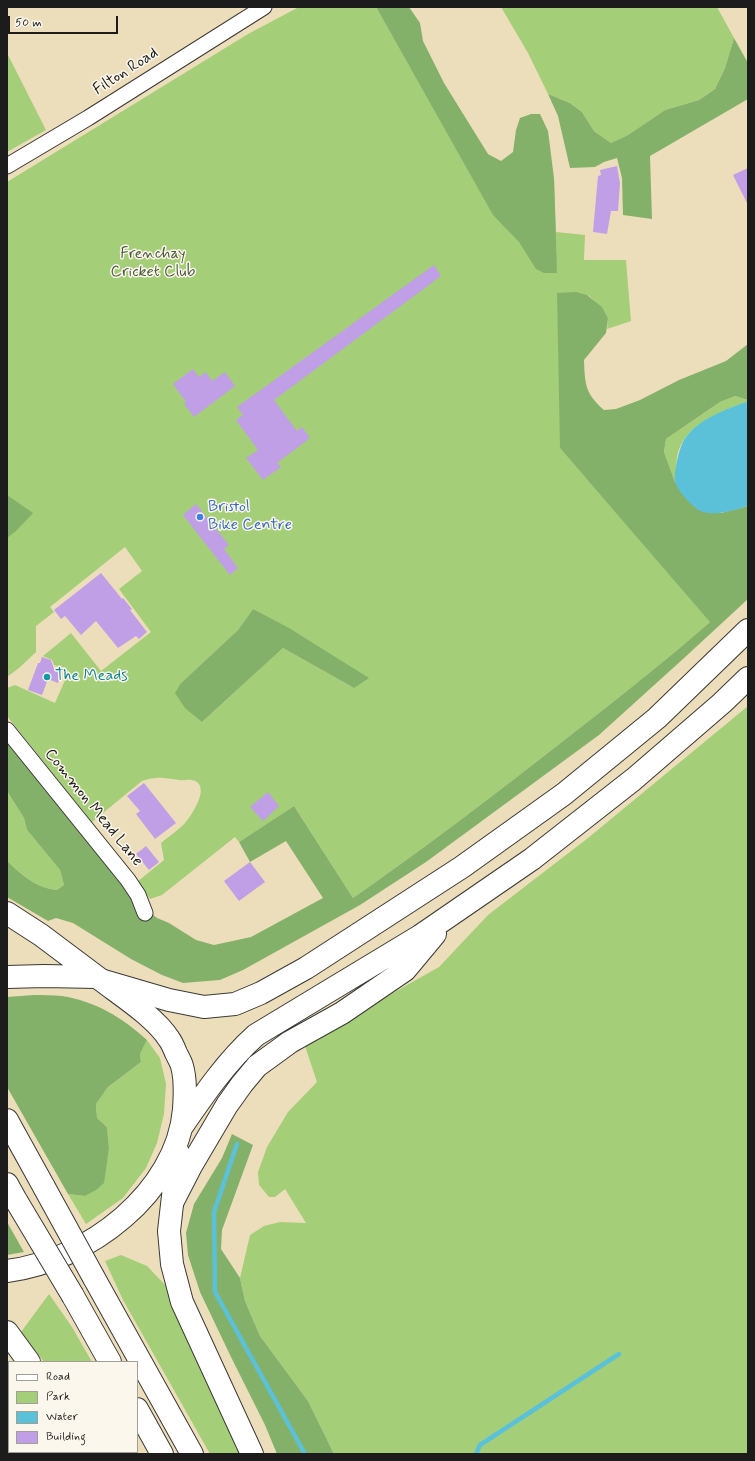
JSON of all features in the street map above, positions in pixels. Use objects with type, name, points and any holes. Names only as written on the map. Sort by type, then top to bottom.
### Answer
[{"type":"main road","points":[[7,977],[44,976],[99,979],[169,1000],[204,1007],[235,1004],[274,986],[306,968],[462,867],[564,794],[657,718],[748,630]]},
{"type":"main road","points":[[7,1271],[40,1264],[67,1253],[93,1239],[112,1226],[131,1210],[154,1185],[167,1165],[181,1130],[222,1071],[256,1035],[392,954],[448,918],[532,859],[578,824],[639,774],[722,703],[748,678]]},
{"type":"main road","points":[[7,913],[41,935],[147,1015],[169,1039],[182,1066],[186,1091],[169,1231],[172,1264],[182,1302],[252,1454]]},
{"type":"main road","points":[[173,1201],[191,1166],[227,1106],[257,1066],[290,1042],[342,1013],[405,970],[448,918]]},
{"type":"main road","points":[[7,1120],[192,1454]]},
{"type":"main road","points":[[12,1193],[109,1361]]},
{"type":"main road","points":[[7,1332],[28,1361]]},
{"type":"main road","points":[[138,1411],[162,1454]]},
{"type":"street","name":"Filton Road","points":[[7,166],[88,118],[264,7]]},
{"type":"street","name":"Common Mead Lane","points":[[7,730],[128,880],[138,895],[145,913]]},
{"type":"green space","name":"Frenchay Cricket Club","points":[[299,7],[376,7],[493,214],[554,178],[556,232],[585,235],[584,260],[626,260],[631,321],[607,329],[608,318],[602,308],[588,295],[560,448],[711,621],[640,681],[514,779],[353,898],[294,806],[239,842],[235,837],[162,895],[150,899],[137,882],[164,860],[161,843],[183,826],[191,814],[198,802],[201,791],[197,782],[164,778],[142,781],[92,822],[7,716],[7,688],[15,685],[55,703],[69,671],[54,665],[52,660],[43,656],[71,633],[101,671],[151,632],[119,589],[142,571],[125,547],[50,607],[54,612],[36,626],[36,652],[7,677],[7,182],[248,34]],"holes":[[[253,609],[354,688],[283,648],[202,722],[181,683],[238,630]]]},
{"type":"green space","points":[[376,7],[409,7],[420,23],[423,41],[444,83],[488,154],[501,161],[513,152],[516,130],[520,118],[531,114],[540,114],[548,131],[554,178],[557,273],[544,273],[536,269],[519,242],[493,215]]},
{"type":"green space","points":[[501,7],[717,7],[734,38],[725,68],[715,89],[699,100],[665,110],[628,135],[611,143],[594,131],[582,112],[570,103],[548,94],[528,53]]},
{"type":"green space","points":[[734,38],[748,63],[748,99],[650,156],[652,219],[623,215],[622,178],[617,158],[604,162],[595,167],[570,168],[558,116],[548,94],[570,103],[582,112],[594,131],[611,143],[628,135],[665,110],[699,100],[715,89],[725,68]]},
{"type":"green space","points":[[7,53],[46,130],[7,152]]},
{"type":"green space","points":[[576,292],[587,295],[602,307],[608,318],[606,333],[584,360],[587,388],[593,399],[604,410],[616,409],[640,400],[679,380],[726,361],[748,344],[748,400],[735,396],[720,402],[666,439],[664,452],[675,482],[721,513],[748,506],[748,599],[599,735],[426,862],[360,905],[243,970],[220,980],[183,983],[162,975],[131,959],[73,923],[56,918],[48,921],[7,897],[7,861],[24,876],[42,887],[57,890],[64,885],[60,870],[27,830],[24,818],[7,791],[7,739],[121,880],[131,897],[157,918],[169,923],[196,940],[214,945],[251,937],[323,898],[286,841],[250,862],[239,842],[294,806],[353,898],[514,779],[640,681],[710,622],[560,448],[557,293]]},
{"type":"green space","points":[[735,396],[748,401],[715,415],[695,428],[687,436],[677,457],[675,482],[664,452],[666,439],[720,402]]},
{"type":"green space","points":[[7,495],[33,513],[7,538]]},
{"type":"green space","points":[[253,609],[289,628],[369,678],[354,688],[283,648],[202,722],[185,708],[175,693],[181,683],[238,630]]},
{"type":"green space","points":[[748,706],[748,1454],[334,1454],[308,1401],[260,1336],[245,1301],[240,1278],[250,1235],[264,1226],[280,1222],[306,1223],[285,1189],[275,1197],[269,1197],[259,1185],[258,1172],[267,1147],[288,1112],[317,1082],[305,1046],[368,1007],[439,967],[488,915],[588,838]]},
{"type":"green space","points":[[7,791],[24,818],[27,830],[60,870],[64,885],[57,890],[42,887],[36,884],[7,861]]},
{"type":"green space","points":[[52,995],[74,998],[97,1006],[118,1018],[147,1040],[140,1054],[141,1062],[108,1087],[96,1104],[97,1118],[107,1127],[109,1149],[104,1183],[96,1190],[85,1196],[68,1194],[7,1087],[7,997]]},
{"type":"green space","points":[[147,1040],[160,1058],[166,1084],[164,1114],[157,1143],[146,1168],[123,1198],[86,1224],[68,1194],[85,1196],[103,1183],[109,1149],[107,1127],[97,1118],[96,1104],[108,1087],[141,1062],[140,1054]]},
{"type":"green space","points":[[232,1134],[253,1145],[222,1230],[221,1249],[240,1278],[245,1301],[260,1336],[308,1401],[334,1454],[277,1454],[265,1425],[200,1292],[188,1255],[186,1233],[194,1204],[222,1158]]},
{"type":"green space","points":[[7,1222],[24,1252],[7,1255]]},
{"type":"green space","points":[[121,1255],[147,1266],[170,1290],[243,1454],[210,1454],[123,1300],[105,1261]]},
{"type":"green space","points":[[49,1294],[72,1327],[91,1361],[43,1361],[21,1332]]},
{"type":"water","points":[[748,401],[748,506],[720,513],[703,512],[686,499],[676,485],[676,466],[682,444],[690,432],[705,420],[722,411]]},
{"type":"building","points":[[617,166],[620,183],[618,211],[611,211],[607,234],[593,232],[598,176],[601,175],[600,170]]},
{"type":"building","points":[[748,168],[748,205],[733,175]]},
{"type":"building","points":[[434,265],[441,276],[274,400],[297,431],[302,427],[310,438],[277,463],[281,467],[263,480],[246,458],[258,450],[236,420],[243,415],[237,407]]},
{"type":"building","points":[[193,369],[199,377],[206,372],[212,381],[225,372],[235,386],[194,417],[184,404],[186,402],[173,384]]},
{"type":"building","points":[[196,504],[229,545],[224,549],[238,568],[230,575],[183,515]]},
{"type":"building","points":[[101,573],[132,609],[130,610],[147,632],[139,639],[136,636],[118,648],[96,621],[81,635],[65,616],[61,619],[54,610]]},
{"type":"building","name":"The Meads","points":[[42,657],[51,660],[54,669],[62,672],[58,683],[48,679],[42,695],[28,690],[38,663],[40,663]]},
{"type":"building","points":[[144,783],[176,823],[155,839],[136,814],[140,811],[127,796]]},
{"type":"building","points":[[268,792],[279,806],[263,821],[250,807]]},
{"type":"building","points":[[146,846],[159,862],[149,870],[136,854]]},
{"type":"building","points":[[250,862],[265,882],[239,901],[224,881]]},
{"type":"waterway","points":[[237,1144],[214,1212],[215,1292],[305,1454]]},
{"type":"waterway","points":[[476,1454],[480,1445],[619,1354]]},
{"type":"place","name":"Bristol Bike Centre","points":[[200,517]]},
{"type":"place","name":"The Meads","points":[[47,677]]}]
